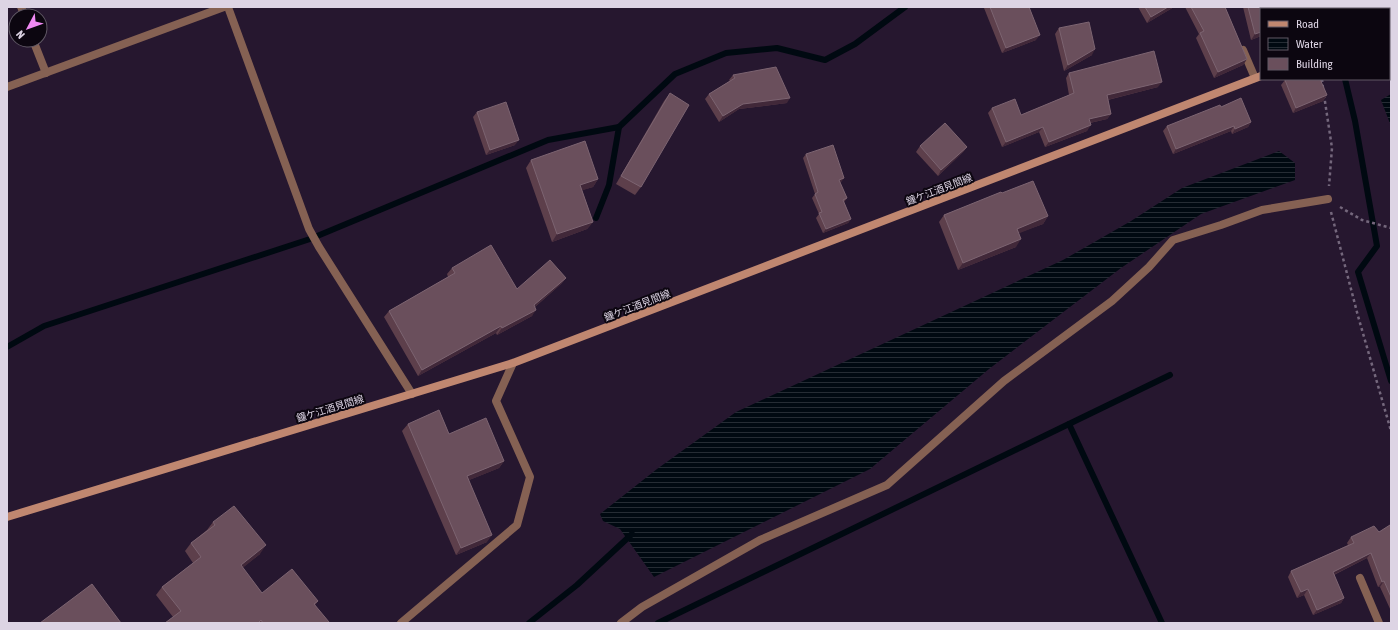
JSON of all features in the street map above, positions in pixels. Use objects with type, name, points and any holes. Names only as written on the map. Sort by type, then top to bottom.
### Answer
[{"type":"main road","name":"鐘ケ江酒見間線","points":[[7,517],[513,363],[1258,77]]},
{"type":"street","points":[[7,87],[224,7]]},
{"type":"street","points":[[228,7],[309,229],[412,394]]},
{"type":"street","points":[[1240,42],[1258,77]]},
{"type":"street","points":[[36,48],[46,73]]},
{"type":"street","points":[[621,623],[642,607],[760,540],[887,485],[1004,380],[1112,301],[1149,267],[1173,240],[1262,210],[1328,199]]},
{"type":"street","points":[[401,623],[517,525],[530,477],[496,401],[513,363]]},
{"type":"street","points":[[1360,578],[1379,623]]},
{"type":"path","points":[[1322,80],[1332,148],[1328,199],[1358,316],[1391,431]]},
{"type":"path","points":[[1328,199],[1362,220],[1391,228]]},
{"type":"water","points":[[1391,94],[1391,126],[1381,100]]},
{"type":"water","points":[[1279,151],[1295,163],[1295,180],[1201,214],[1121,268],[989,369],[870,469],[654,577],[620,529],[603,521],[600,514],[657,469],[736,412],[1063,260],[1131,221],[1182,188]]},
{"type":"building","points":[[990,7],[1029,7],[1040,35],[1006,48]]},
{"type":"building","points":[[1145,7],[1168,7],[1151,17]]},
{"type":"building","points":[[1191,7],[1225,7],[1247,59],[1218,72],[1200,33],[1204,31]]},
{"type":"building","points":[[1248,7],[1289,7],[1260,8],[1260,32],[1255,34]]},
{"type":"building","points":[[1089,22],[1095,49],[1068,65],[1059,28]]},
{"type":"building","points":[[1154,51],[1162,82],[1107,95],[1111,114],[1089,119],[1091,125],[1049,142],[1043,127],[1006,142],[992,108],[1015,99],[1021,115],[1074,93],[1069,73]]},
{"type":"building","points":[[776,67],[790,98],[743,104],[723,116],[709,94],[735,78],[733,75]]},
{"type":"building","points":[[1285,80],[1320,80],[1327,95],[1296,108]]},
{"type":"building","points":[[670,93],[689,105],[641,187],[621,176]]},
{"type":"building","points":[[1241,98],[1251,122],[1235,129],[1234,126],[1176,149],[1167,126],[1220,105],[1221,107]]},
{"type":"building","points":[[506,102],[519,140],[490,150],[477,112]]},
{"type":"building","points":[[945,123],[967,147],[941,170],[920,146]]},
{"type":"building","points":[[585,141],[598,179],[580,185],[593,222],[557,234],[531,160]]},
{"type":"building","points":[[833,145],[844,178],[839,180],[847,198],[843,200],[851,219],[826,229],[819,213],[822,212],[815,194],[818,192],[806,154]]},
{"type":"building","points":[[1033,181],[1048,216],[1017,229],[1021,239],[963,263],[944,215]]},
{"type":"building","points":[[491,245],[517,289],[550,260],[566,278],[534,305],[536,310],[502,328],[501,326],[422,370],[389,311],[455,273],[452,268]]},
{"type":"building","points":[[439,410],[449,434],[486,418],[504,461],[467,476],[492,535],[461,548],[408,424]]},
{"type":"building","points":[[234,506],[266,545],[241,565],[262,593],[292,569],[318,601],[314,604],[329,622],[328,623],[263,623],[261,620],[258,623],[165,623],[181,611],[162,587],[201,557],[191,543],[215,525],[213,522]]},
{"type":"building","points":[[1390,525],[1391,597],[1384,581],[1382,582],[1371,553],[1333,572],[1344,598],[1317,610],[1308,589],[1301,592],[1291,571],[1354,543],[1351,537],[1374,526],[1379,532]]},
{"type":"building","points":[[92,584],[121,623],[40,623]]},
{"type":"waterway","points":[[596,218],[609,185],[619,127],[675,74],[726,53],[777,48],[825,60],[855,44],[905,7]]},
{"type":"waterway","points":[[1345,80],[1355,121],[1377,246],[1358,272],[1391,381]]},
{"type":"waterway","points":[[7,347],[44,326],[310,239],[548,140],[619,127]]},
{"type":"waterway","points":[[658,623],[1170,375]]},
{"type":"waterway","points":[[1069,424],[1162,623]]},
{"type":"waterway","points":[[529,623],[577,585],[632,534]]}]
